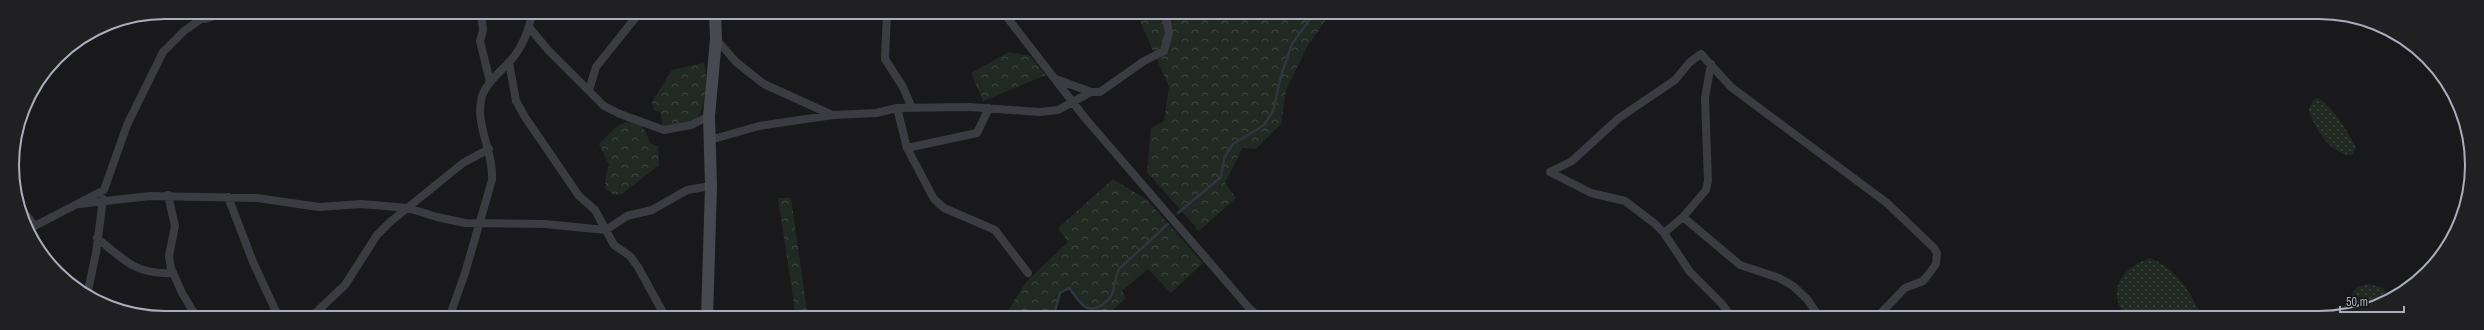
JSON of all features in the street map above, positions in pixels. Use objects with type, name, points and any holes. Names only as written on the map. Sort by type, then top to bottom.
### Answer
[{"type":"street","points":[[88,288],[104,190],[127,125],[163,52],[200,19]]},
{"type":"street","points":[[197,21],[204,19]]},
{"type":"street","points":[[482,19],[483,30],[480,41],[490,82]]},
{"type":"street","points":[[450,311],[481,223],[492,180],[493,169],[489,149],[482,129],[480,109],[482,95],[490,82],[509,62],[520,47],[530,19]]},
{"type":"street","points":[[589,90],[596,67],[634,19]]},
{"type":"street","points":[[707,311],[711,186],[709,116],[716,39],[715,19]]},
{"type":"street","points":[[887,19],[885,59],[903,87],[911,106]]},
{"type":"street","points":[[1009,19],[1056,79],[1072,102],[1252,311]]},
{"type":"street","points":[[1056,79],[1091,92],[1100,92],[1144,61],[1164,51],[1169,33],[1166,19]]},
{"type":"street","points":[[529,26],[548,50],[604,106],[620,114],[664,130],[691,125],[709,116]]},
{"type":"street","points":[[716,39],[736,62],[764,84],[833,115]]},
{"type":"street","points":[[1727,311],[1690,272],[1664,232],[1625,201],[1591,193],[1550,172],[1572,161],[1619,118],[1675,80],[1696,57],[1701,54],[1736,91],[1888,203],[1934,248],[1937,253],[1936,264],[1928,275],[1923,281],[1905,288],[1883,311]]},
{"type":"street","points":[[509,62],[516,101],[525,117],[579,196],[595,210],[614,245],[630,256],[638,267],[662,311]]},
{"type":"street","points":[[1664,232],[1683,218],[1706,190],[1708,181],[1705,98],[1711,64]]},
{"type":"street","points":[[710,140],[759,126],[833,115],[876,113],[911,106],[990,108],[1040,112],[1058,110],[1091,92]]},
{"type":"street","points":[[897,108],[907,148],[926,187],[938,204],[995,230],[1028,273]]},
{"type":"street","points":[[907,148],[977,133],[990,108]]},
{"type":"street","points":[[318,311],[346,285],[377,235],[463,163],[489,149]]},
{"type":"street","points":[[79,204],[168,195],[257,198],[319,207],[361,204],[408,208],[437,217],[481,223],[567,226],[606,230],[627,216],[652,210],[687,190],[711,186]]},
{"type":"street","points":[[33,227],[104,190]]},
{"type":"street","points":[[168,195],[174,226],[169,256],[173,272],[182,293],[193,311]]},
{"type":"street","points":[[228,197],[255,267],[276,311]]},
{"type":"street","points":[[1683,218],[1740,265],[1779,278],[1793,286],[1807,299],[1815,311]]},
{"type":"street","points":[[97,238],[128,263],[144,271],[154,274],[173,272]]},
{"type":"green space","points":[[1139,19],[1326,19],[1307,47],[1286,90],[1281,124],[1256,149],[1243,147],[1225,183],[1236,198],[1199,231],[1147,172],[1151,128],[1164,121],[1169,87]]},
{"type":"green space","points":[[1009,52],[1030,56],[1046,75],[983,101],[971,73]]},
{"type":"green space","points":[[704,63],[706,81],[704,103],[698,116],[694,120],[682,126],[664,130],[660,112],[654,110],[652,102],[672,70]]},
{"type":"green space","points":[[2319,98],[2336,115],[2348,134],[2356,148],[2352,155],[2344,154],[2330,146],[2314,124],[2309,109],[2313,100]]},
{"type":"green space","points":[[627,122],[639,123],[646,132],[650,143],[658,146],[659,165],[622,194],[614,195],[605,188],[606,174],[609,165],[599,144],[617,126]]},
{"type":"green space","points":[[1113,179],[1147,200],[1203,263],[1171,293],[1148,269],[1122,291],[1126,298],[1112,311],[1094,311],[1084,307],[1069,288],[1060,293],[1055,311],[1008,311],[1027,281],[1068,242],[1058,228]]},
{"type":"green space","points":[[778,198],[791,198],[807,311],[795,311]]},
{"type":"green space","points":[[2150,258],[2159,262],[2175,275],[2188,291],[2199,311],[2122,311],[2117,297],[2119,283],[2126,272]]},
{"type":"green space","points":[[2368,284],[2381,287],[2388,293],[2357,306],[2336,310],[2343,307],[2357,287]]},
{"type":"waterway","points":[[1178,213],[1221,177],[1224,158],[1233,144],[1264,125],[1273,111],[1281,76],[1292,44],[1310,19]]},
{"type":"waterway","points":[[1055,311],[1060,293],[1069,288],[1080,302],[1088,308],[1097,307],[1106,302],[1112,295],[1119,269],[1168,224]]}]
